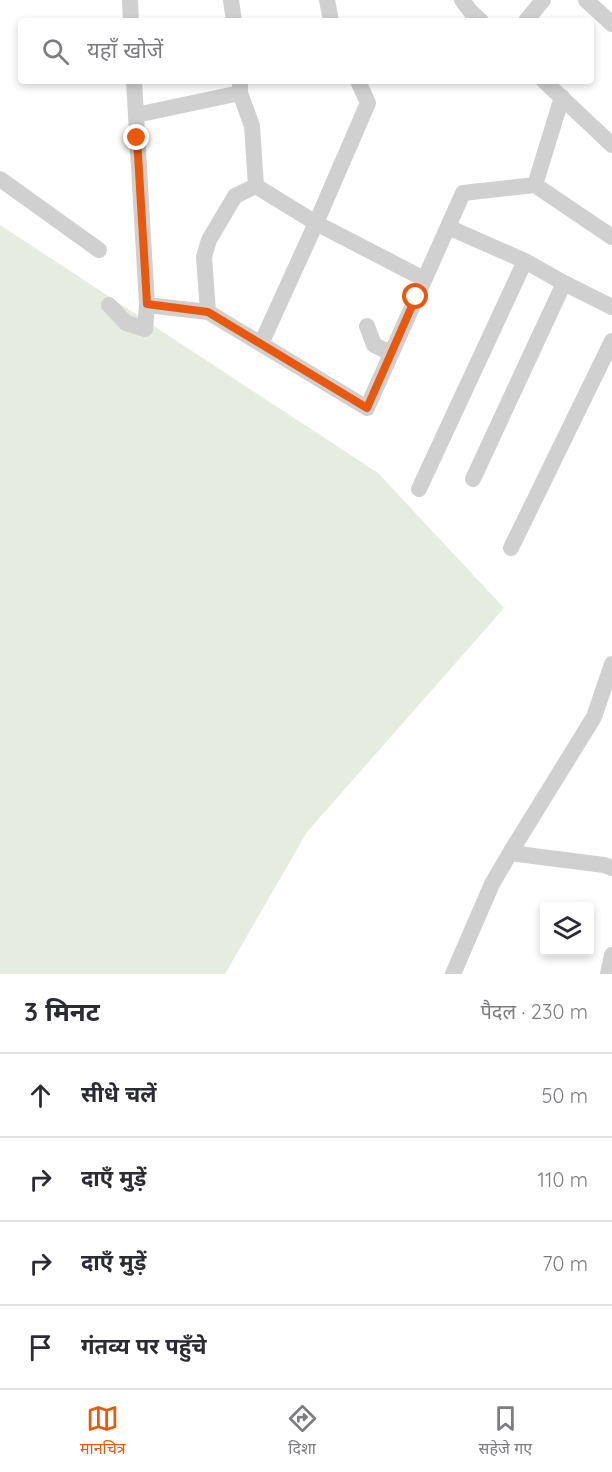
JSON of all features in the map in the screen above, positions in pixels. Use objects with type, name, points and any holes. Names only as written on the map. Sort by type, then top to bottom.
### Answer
[{"type":"street","points":[[130,0],[131,18]]},
{"type":"street","points":[[231,0],[234,18]]},
{"type":"street","points":[[327,0],[327,18]]},
{"type":"street","points":[[462,0],[478,18]]},
{"type":"street","points":[[528,18],[543,0]]},
{"type":"street","points":[[586,0],[609,16]]},
{"type":"street","points":[[109,305],[126,323],[145,328],[147,304],[134,84]]},
{"type":"street","points":[[261,344],[368,103],[359,84]]},
{"type":"street","points":[[547,84],[612,145]]},
{"type":"street","points":[[136,115],[240,87],[252,126],[256,186]]},
{"type":"street","points":[[535,184],[562,97]]},
{"type":"street","points":[[0,179],[99,250]]},
{"type":"street","points":[[147,304],[208,312],[367,408],[463,193],[535,184],[612,237]]},
{"type":"street","points":[[256,186],[316,223],[424,279]]},
{"type":"street","points":[[208,312],[204,257],[209,240],[235,196],[256,186]]},
{"type":"street","points":[[448,226],[525,261],[612,307]]},
{"type":"street","points":[[419,489],[525,261]]},
{"type":"street","points":[[473,479],[564,283]]},
{"type":"street","points":[[367,326],[374,345],[391,353]]},
{"type":"street","points":[[511,548],[612,341]]},
{"type":"street","points":[[453,974],[492,884],[594,717],[612,664]]},
{"type":"street","points":[[510,853],[604,865],[612,868]]},
{"type":"street","points":[[608,974],[612,955]]},
{"type":"shaded area","points":[[0,225],[378,473],[504,608],[307,832],[225,974],[0,974]]},
{"type":"route","points":[[137,138],[147,304],[208,312],[367,408],[416,297]]}]
